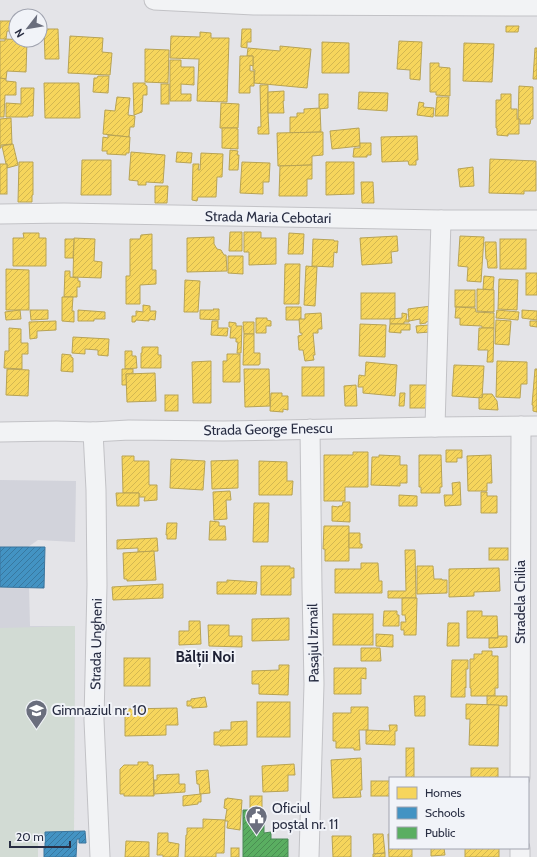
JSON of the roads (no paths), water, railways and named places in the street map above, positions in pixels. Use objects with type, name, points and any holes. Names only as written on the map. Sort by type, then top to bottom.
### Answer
[{"type":"street","points":[[154,0],[254,5],[537,6]]},
{"type":"street","name":"Strada Maria Cebotari","points":[[0,214],[71,213],[441,220],[537,220]]},
{"type":"street","points":[[435,427],[441,220]]},
{"type":"street","name":"Strada George Enescu","points":[[0,432],[93,432],[143,430],[224,431],[529,426]]},
{"type":"street","name":"Stradela Chilia","points":[[520,777],[529,426]]},
{"type":"street","name":"Pasajul Izmail","points":[[309,857],[314,684],[310,429]]},
{"type":"street","name":"Strada Ungheni","points":[[93,432],[96,490],[94,720],[100,857]]},
{"type":"place","name":"Gimnaziul nr. 10","points":[[37,730]]},
{"type":"place","name":"Oficiul poștal nr. 11","points":[[257,836]]},
{"type":"district","name":"Bălții Noi","points":[[205,657]]}]
